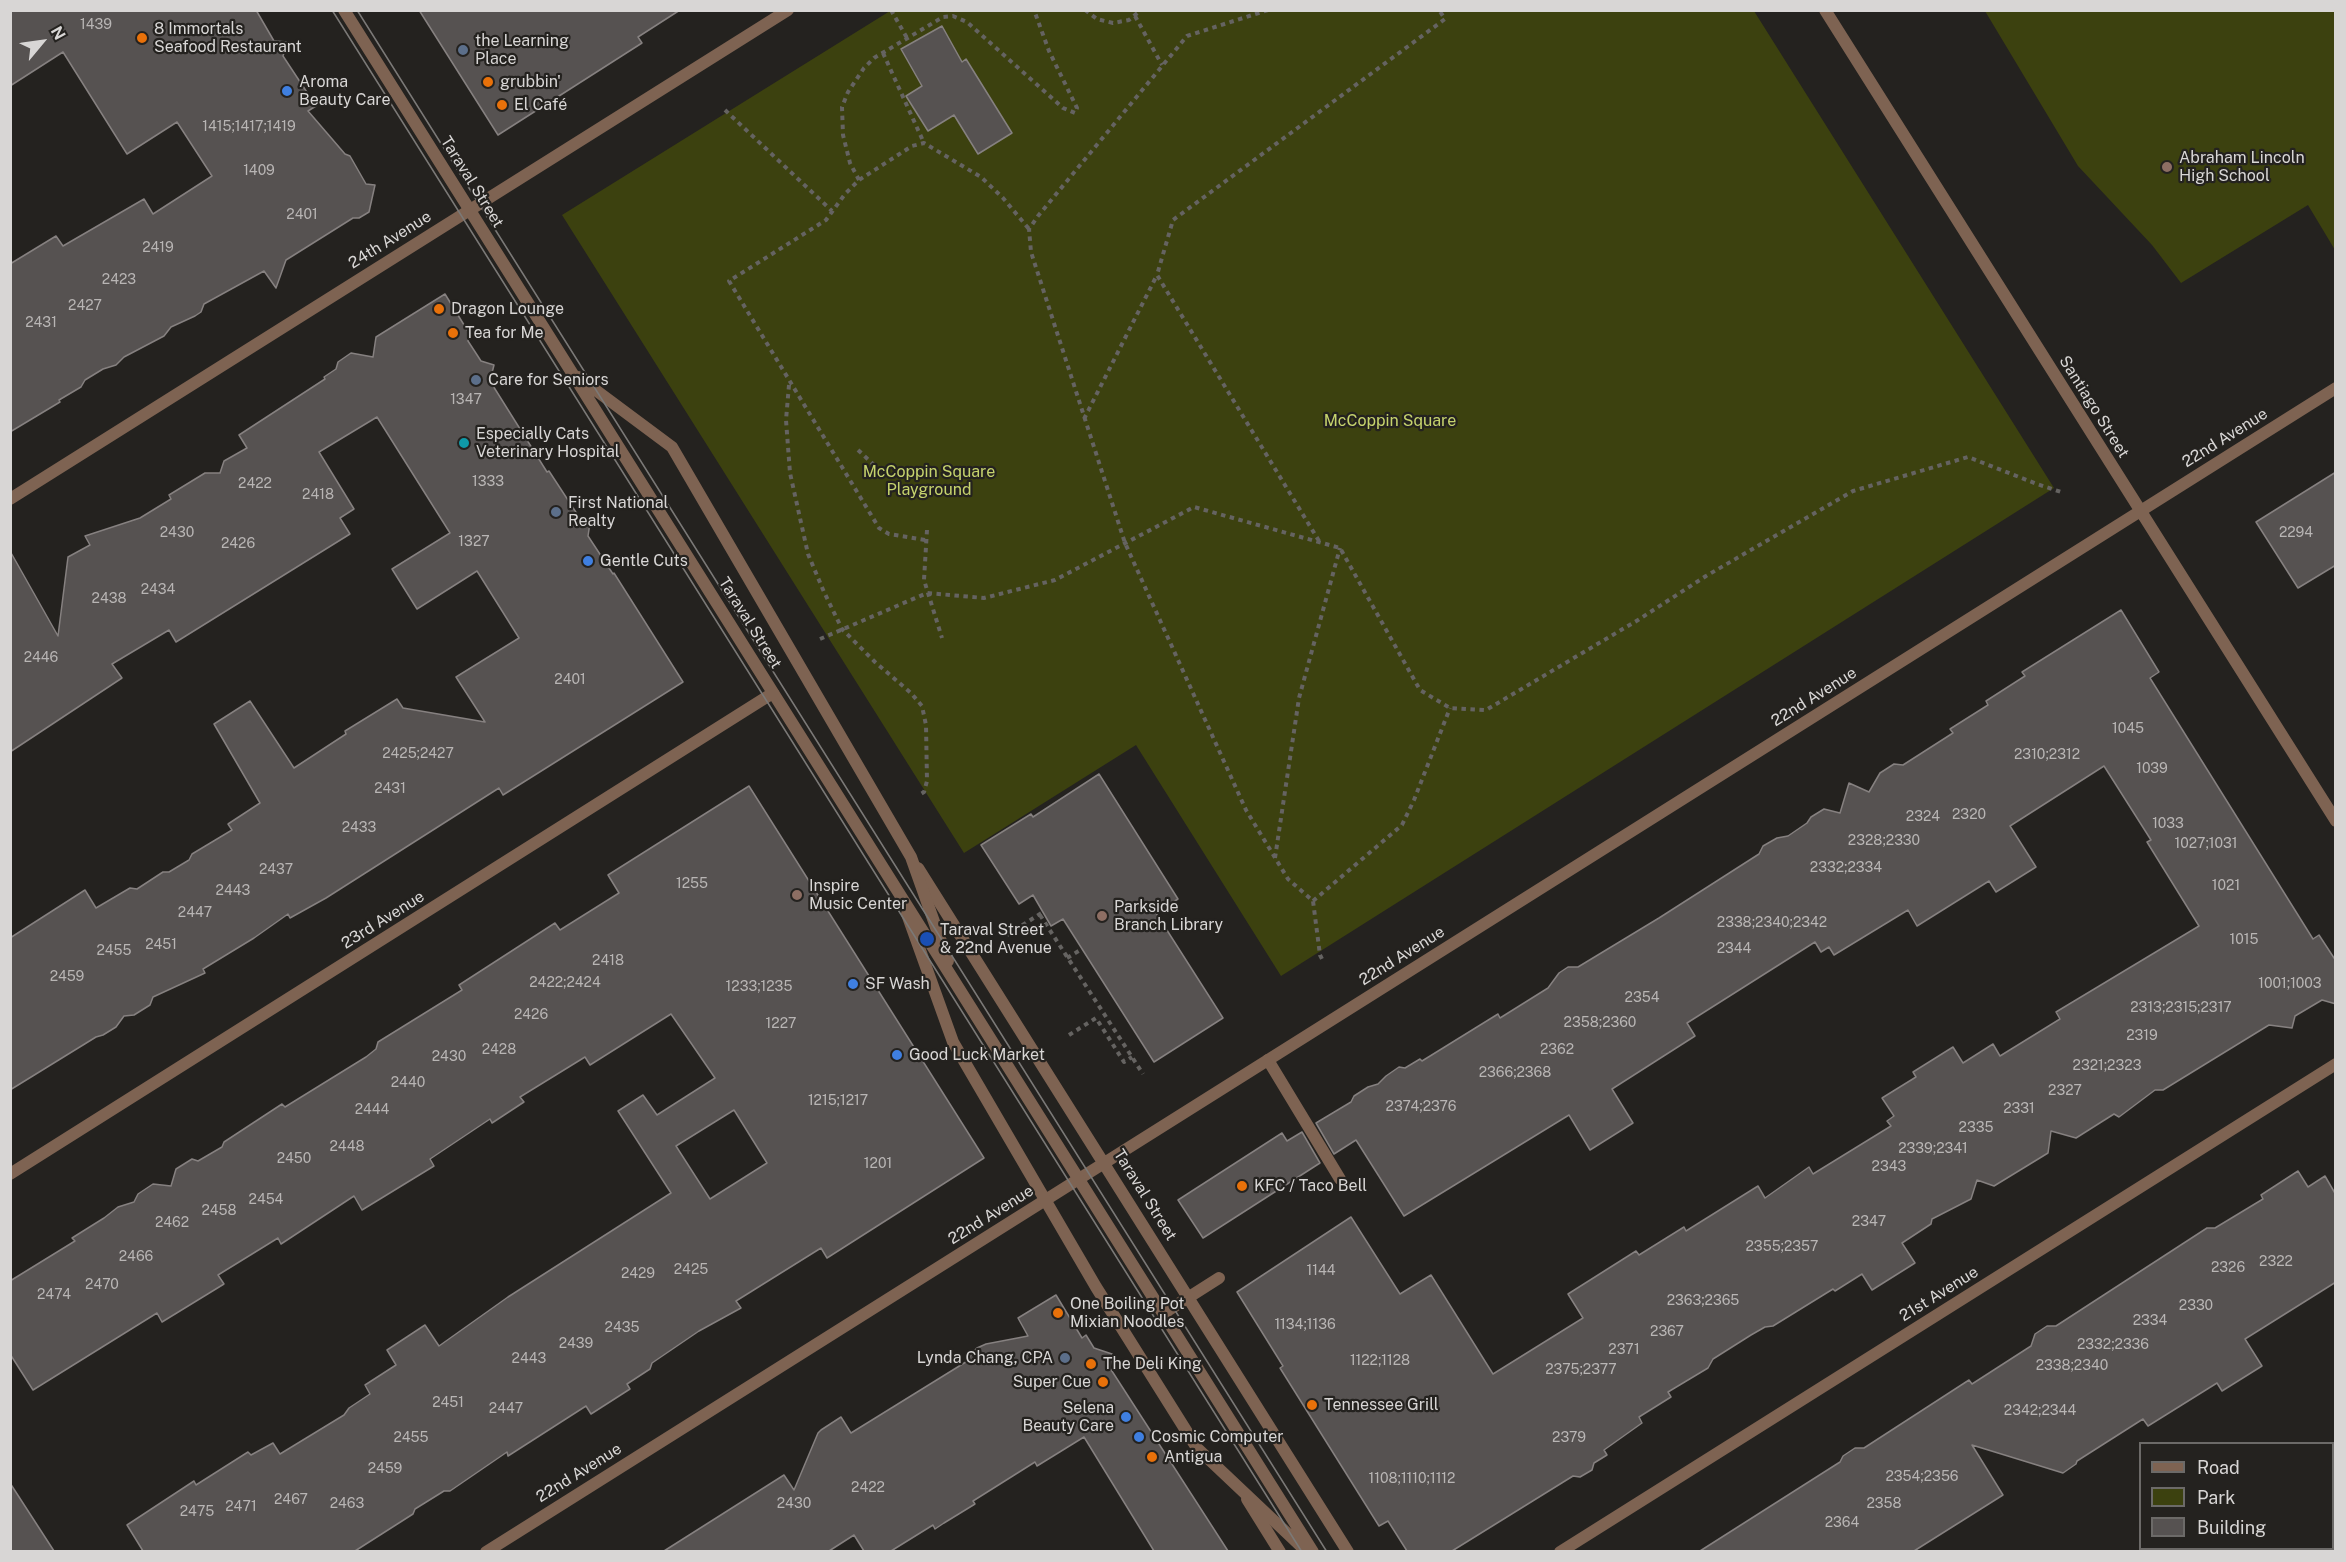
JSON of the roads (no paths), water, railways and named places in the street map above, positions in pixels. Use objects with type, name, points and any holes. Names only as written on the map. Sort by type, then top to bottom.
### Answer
[{"type":"street","name":"Taraval Street","points":[[344,10],[1313,1551]]},
{"type":"street","name":"24th Avenue","points":[[10,499],[788,10]]},
{"type":"street","name":"Santiago Street","points":[[1825,10],[2336,821]]},
{"type":"street","name":"Taraval Street","points":[[571,372],[672,447],[911,856],[1348,1551]]},
{"type":"street","name":"22nd Avenue","points":[[486,1551],[2336,388]]},
{"type":"street","name":"23rd Avenue","points":[[10,1174],[774,693]]},
{"type":"street","name":"Taraval Street","points":[[911,856],[955,982]]},
{"type":"street","name":"Taraval Street","points":[[899,893],[953,1042],[1102,1297],[1197,1448],[1307,1551]]},
{"type":"street","points":[[1268,1060],[1340,1179]]},
{"type":"street","name":"21st Avenue","points":[[1560,1551],[2336,1064]]},
{"type":"street","points":[[1164,1313],[1219,1278]]},
{"type":"street","name":"Taraval Street","points":[[1240,1487],[1280,1551]]},
{"type":"tram line","points":[[332,10],[1302,1552]]},
{"type":"tram line","points":[[357,10],[1327,1552]]},
{"type":"place","name":"8 Immortals Seafood Restaurant","points":[[142,38]]},
{"type":"place","name":"the Learning Place","points":[[463,50]]},
{"type":"place","name":"grubbin'","points":[[488,82]]},
{"type":"place","name":"Aroma Beauty Care","points":[[287,91]]},
{"type":"place","name":"El Café","points":[[502,105]]},
{"type":"place","name":"Abraham Lincoln High School","points":[[2167,167]]},
{"type":"place","name":"Dragon Lounge","points":[[439,309]]},
{"type":"place","name":"Tea for Me","points":[[453,333]]},
{"type":"place","name":"Care for Seniors","points":[[476,380]]},
{"type":"place","name":"Especially Cats Veterinary Hospital","points":[[464,443]]},
{"type":"place","name":"First National Realty","points":[[556,512]]},
{"type":"place","name":"Gentle Cuts","points":[[588,561]]},
{"type":"place","name":"Inspire Music Center","points":[[797,895]]},
{"type":"place","name":"Parkside Branch Library","points":[[1102,916]]},
{"type":"place","name":"Taraval Street & 22nd Avenue","points":[[927,939]]},
{"type":"place","name":"SF Wash","points":[[853,984]]},
{"type":"place","name":"Good Luck Market","points":[[897,1055]]},
{"type":"place","name":"KFC / Taco Bell","points":[[1242,1186]]},
{"type":"place","name":"One Boiling Pot Mixian Noodles","points":[[1058,1313]]},
{"type":"place","name":"Lynda Chang, CPA","points":[[1065,1358]]},
{"type":"place","name":"The Deli King","points":[[1091,1364]]},
{"type":"place","name":"Super Cue","points":[[1103,1382]]},
{"type":"place","name":"Tennessee Grill","points":[[1312,1405]]},
{"type":"place","name":"Selena Beauty Care","points":[[1126,1417]]},
{"type":"place","name":"Cosmic Computer","points":[[1139,1437]]},
{"type":"place","name":"Antigua","points":[[1152,1457]]},
{"type":"park label","name":"McCoppin Square","points":[[1390,421]]},
{"type":"park label","name":"McCoppin Square Playground","points":[[929,481]]}]
